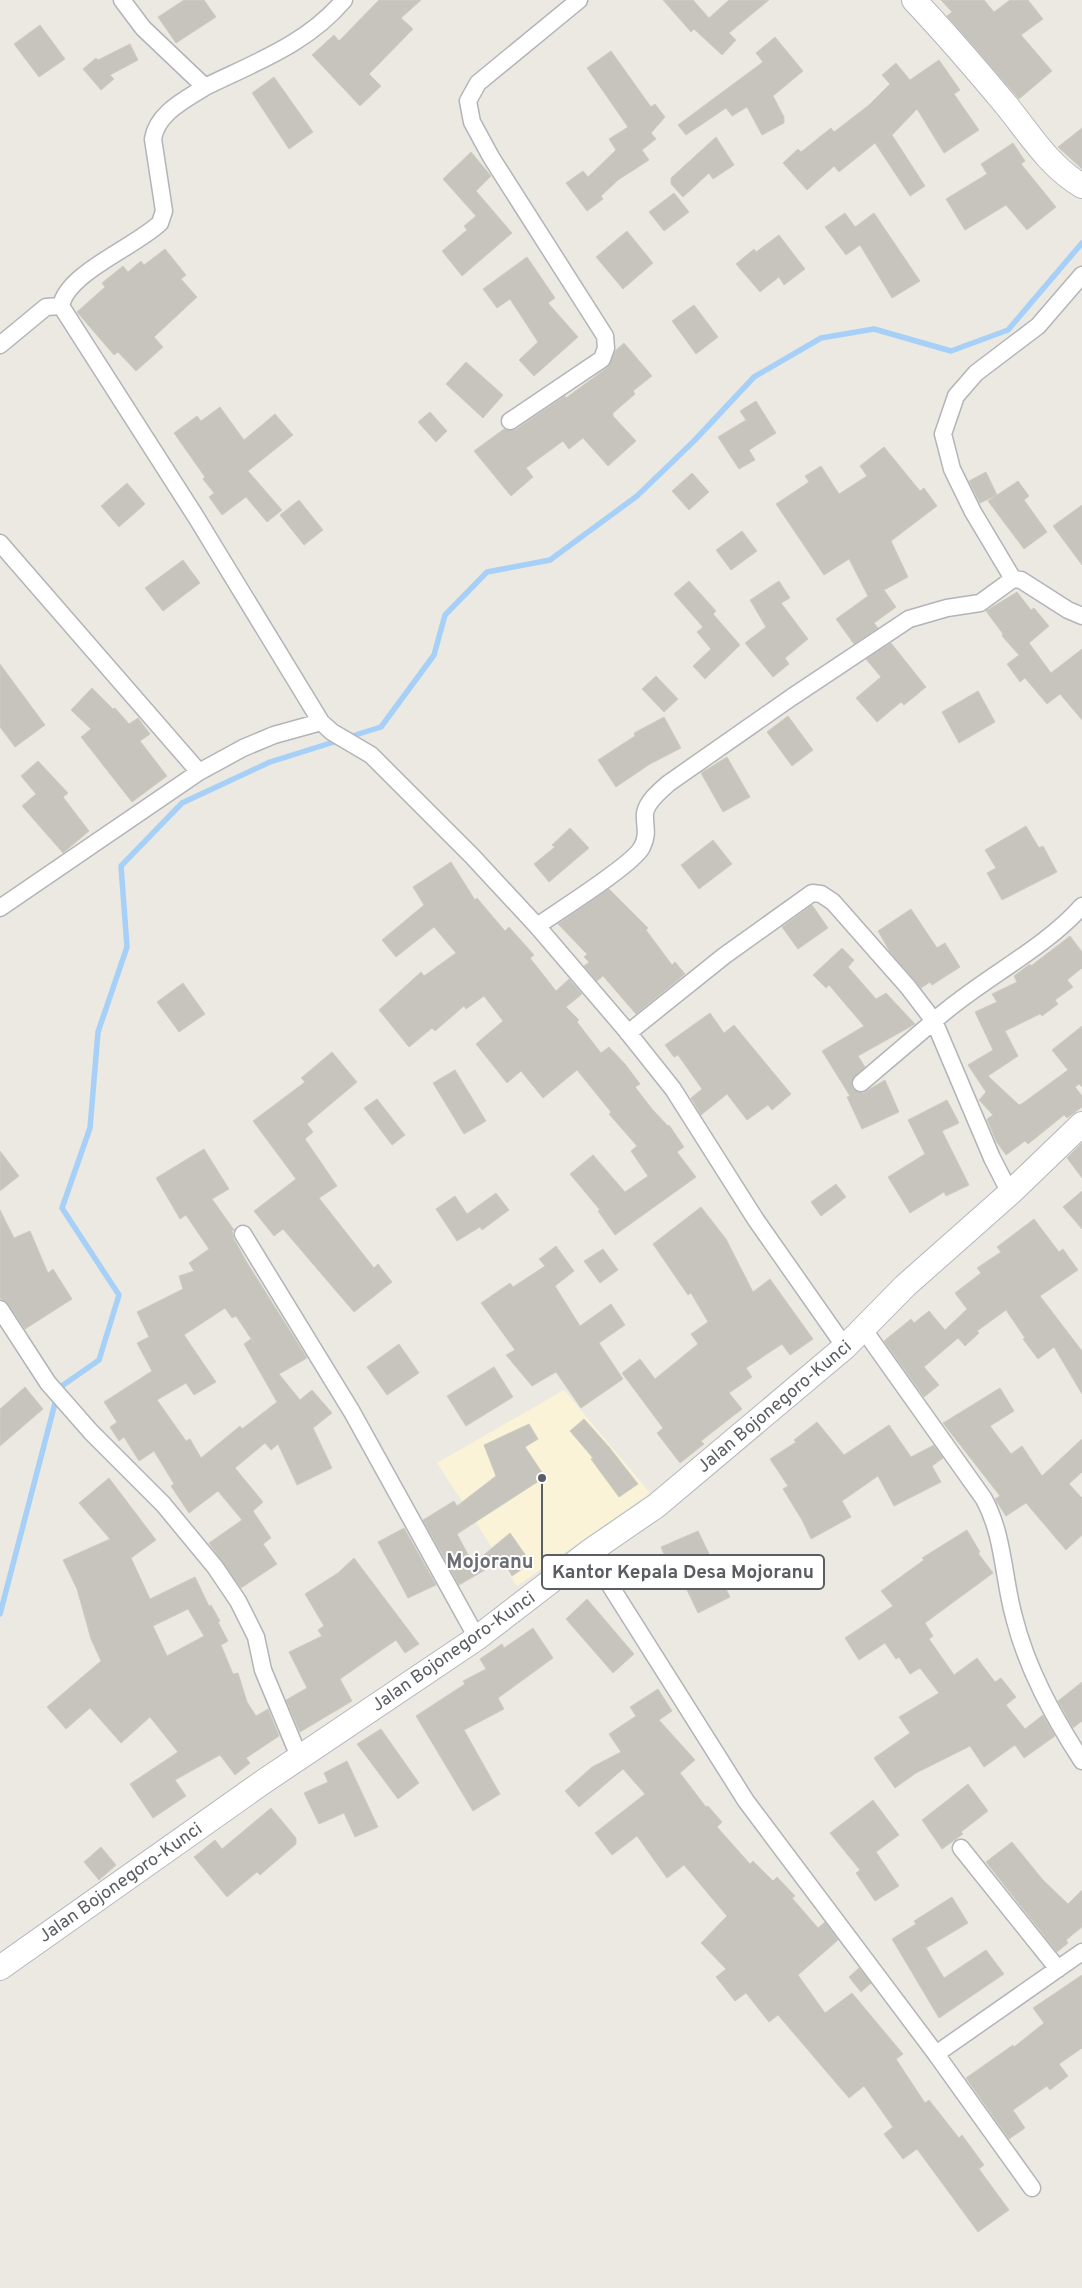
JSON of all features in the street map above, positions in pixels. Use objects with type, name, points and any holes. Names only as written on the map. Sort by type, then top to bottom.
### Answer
[{"type":"main road","points":[[914,0],[1007,107],[1048,159],[1064,174],[1082,186]]},
{"type":"main road","name":"Jalan Bojonegoro-Kunci","points":[[0,1968],[255,1787],[300,1759],[478,1638],[589,1552],[656,1506],[864,1330],[905,1286],[1010,1193],[1082,1124]]},
{"type":"street","points":[[122,0],[143,28],[205,86]]},
{"type":"street","points":[[344,0],[314,30],[295,44],[205,86],[163,116],[154,130],[153,139],[164,211],[160,222],[74,282],[62,297],[61,306],[327,727],[372,756],[472,856],[537,926],[628,1033],[677,1095],[756,1220],[845,1347]]},
{"type":"street","points":[[510,421],[602,359],[606,348],[605,336],[491,157],[472,122],[468,101],[478,83],[579,0]]},
{"type":"street","points":[[1013,579],[973,512],[952,469],[943,434],[956,396],[971,379],[1038,326],[1082,275]]},
{"type":"street","points":[[0,345],[46,307],[61,306]]},
{"type":"street","points":[[0,543],[199,772]]},
{"type":"street","points":[[537,926],[616,871],[642,848],[647,829],[645,812],[655,795],[669,783],[909,619],[947,608],[980,603],[1013,579],[1021,580],[1068,610],[1082,616]]},
{"type":"street","points":[[0,908],[199,772],[243,748],[274,735],[327,727]]},
{"type":"street","points":[[628,1033],[724,956],[812,893],[821,894],[833,902],[908,987],[934,1021],[992,1158],[1010,1193]]},
{"type":"street","points":[[861,1083],[981,983],[1067,923],[1082,906]]},
{"type":"street","points":[[243,1234],[352,1412],[478,1638]]},
{"type":"street","points":[[0,1310],[48,1382],[163,1504],[215,1567],[238,1601],[256,1637],[263,1670],[300,1759]]},
{"type":"street","points":[[864,1330],[984,1499],[993,1516],[1004,1556],[1013,1614],[1020,1640],[1047,1702],[1082,1761]]},
{"type":"street","points":[[589,1552],[746,1801],[936,2054],[1032,2188]]},
{"type":"street","points":[[961,1848],[1058,1969]]},
{"type":"street","points":[[936,2054],[1082,1952]]},
{"type":"shaded area","points":[[564,1390],[650,1493],[517,1586],[437,1463]]},
{"type":"building","points":[[184,0],[204,0],[216,17],[176,43],[158,17]]},
{"type":"building","points":[[379,0],[421,0],[401,18],[413,29],[369,74],[381,86],[360,106],[312,55],[334,35],[339,41]]},
{"type":"building","points":[[663,0],[693,0],[709,18],[729,0],[769,0],[729,33],[736,40],[722,55],[694,29],[691,32]]},
{"type":"building","points":[[941,0],[984,0],[994,12],[1010,0],[1028,0],[1043,19],[1021,35],[1052,71],[1019,99],[947,16],[952,12]]},
{"type":"building","points":[[40,25],[65,59],[39,77],[14,44]]},
{"type":"building","points":[[775,37],[803,71],[773,96],[784,117],[784,123],[762,135],[747,107],[732,116],[726,108],[686,135],[678,125],[763,62],[756,53]]},
{"type":"building","points":[[130,44],[138,60],[110,75],[114,79],[101,90],[83,69],[96,58],[98,60]]},
{"type":"building","points":[[611,51],[651,107],[655,104],[665,117],[651,133],[656,139],[642,150],[649,160],[618,180],[601,196],[603,199],[587,211],[566,183],[583,171],[588,177],[616,150],[609,139],[628,127],[587,68]]},
{"type":"building","points":[[939,60],[960,90],[954,94],[979,130],[944,153],[917,109],[892,135],[925,186],[910,196],[875,143],[839,172],[834,166],[807,190],[783,163],[798,149],[801,152],[831,128],[834,132],[869,105],[890,84],[882,75],[896,63],[910,80]]},
{"type":"building","points":[[274,77],[313,132],[289,149],[252,93]]},
{"type":"building","points":[[1082,128],[1082,169],[1058,147]]},
{"type":"building","points":[[716,137],[734,165],[713,179],[709,173],[683,197],[671,184],[671,178]]},
{"type":"building","points":[[1013,143],[1025,161],[1021,164],[1056,207],[1027,230],[1006,205],[965,230],[946,199],[987,174],[981,164]]},
{"type":"building","points":[[471,152],[491,176],[476,191],[512,233],[462,276],[442,251],[467,230],[464,226],[476,216],[443,179]]},
{"type":"building","points":[[674,193],[689,212],[664,231],[649,212]]},
{"type":"building","points":[[845,213],[855,227],[874,213],[920,281],[892,298],[860,245],[846,255],[825,227]]},
{"type":"building","points":[[627,231],[653,263],[623,289],[596,257]]},
{"type":"building","points":[[779,235],[805,269],[784,285],[779,277],[760,292],[736,264],[754,249],[756,252]]},
{"type":"building","points":[[165,249],[186,275],[181,279],[197,297],[154,337],[163,347],[136,371],[118,352],[114,355],[77,312],[105,287],[102,283],[123,266],[128,272],[141,261],[144,265]]},
{"type":"building","points":[[527,257],[555,298],[548,303],[578,337],[534,376],[519,360],[538,342],[510,299],[497,308],[483,289]]},
{"type":"building","points":[[694,305],[718,337],[696,354],[672,321]]},
{"type":"building","points":[[624,343],[652,376],[633,391],[635,394],[613,413],[613,416],[636,441],[608,466],[583,438],[569,449],[563,441],[526,468],[533,477],[511,496],[474,451],[504,429],[515,430],[565,396],[566,398],[608,367],[616,350]]},
{"type":"building","points":[[466,362],[503,395],[483,418],[446,384]]},
{"type":"building","points":[[756,401],[776,433],[749,450],[755,460],[739,469],[718,437],[746,420],[740,411]]},
{"type":"building","points":[[220,407],[244,440],[275,414],[293,435],[248,471],[282,510],[267,522],[246,497],[222,515],[209,497],[214,493],[203,479],[205,477],[174,433],[197,416],[201,421]]},
{"type":"building","points":[[430,412],[447,431],[436,442],[418,422]]},
{"type":"building","points":[[884,447],[920,491],[924,488],[937,506],[891,541],[908,577],[884,590],[896,607],[874,623],[878,628],[854,644],[836,619],[868,596],[849,559],[824,575],[776,504],[809,482],[805,476],[821,466],[839,494],[867,476],[860,466]]},
{"type":"building","points":[[986,472],[997,495],[980,503],[969,481]]},
{"type":"building","points":[[692,473],[709,492],[689,510],[672,491]]},
{"type":"building","points":[[1018,481],[1029,496],[1024,500],[1047,532],[1024,549],[988,501]]},
{"type":"building","points":[[127,483],[145,504],[119,527],[101,506]]},
{"type":"building","points":[[299,500],[323,530],[304,545],[280,515]]},
{"type":"building","points":[[1082,505],[1082,565],[1053,526]]},
{"type":"building","points":[[742,531],[757,551],[731,570],[716,550]]},
{"type":"building","points":[[183,560],[200,583],[163,611],[145,588]]},
{"type":"building","points":[[689,581],[716,611],[713,614],[740,645],[705,679],[693,666],[711,649],[697,632],[703,627],[674,594]]},
{"type":"building","points":[[779,581],[790,598],[781,603],[808,639],[785,658],[789,664],[773,677],[745,643],[766,627],[750,600]]},
{"type":"building","points":[[1017,592],[1031,610],[1034,608],[1049,626],[1029,643],[1051,673],[1082,649],[1082,720],[1060,694],[1047,704],[1025,678],[1020,682],[1007,664],[1019,655],[1002,636],[1003,634],[986,611]]},
{"type":"building","points":[[891,643],[926,687],[904,705],[901,702],[877,722],[856,698],[881,677],[866,659]]},
{"type":"building","points":[[0,664],[45,725],[15,747],[0,727]]},
{"type":"building","points":[[656,676],[678,699],[664,712],[642,689]]},
{"type":"building","points":[[92,688],[113,709],[115,708],[129,724],[138,718],[150,734],[140,741],[167,776],[132,802],[81,737],[91,729],[71,710]]},
{"type":"building","points":[[978,691],[995,722],[959,743],[942,712]]},
{"type":"building","points":[[788,716],[813,750],[792,766],[767,732]]},
{"type":"building","points":[[664,717],[681,748],[650,764],[616,787],[598,760],[635,736],[634,733]]},
{"type":"building","points":[[727,757],[750,797],[723,812],[701,773]]},
{"type":"building","points":[[38,761],[68,793],[63,797],[89,831],[63,853],[22,806],[36,794],[21,776]]},
{"type":"building","points":[[1026,826],[1039,848],[1043,846],[1057,872],[1002,900],[987,873],[996,868],[985,850]]},
{"type":"building","points":[[570,828],[589,848],[549,882],[534,864],[555,847],[552,845]]},
{"type":"building","points":[[713,840],[732,864],[699,889],[681,865]]},
{"type":"building","points":[[451,862],[475,900],[477,898],[505,931],[509,927],[534,955],[530,958],[556,991],[569,979],[582,994],[566,1007],[579,1020],[577,1022],[601,1053],[609,1047],[625,1064],[640,1084],[635,1087],[652,1109],[669,1125],[684,1147],[677,1152],[696,1177],[615,1235],[598,1211],[600,1210],[570,1174],[593,1155],[625,1192],[648,1176],[631,1151],[637,1146],[609,1114],[611,1112],[577,1070],[543,1098],[521,1071],[507,1083],[476,1044],[503,1021],[484,996],[466,1009],[464,1006],[435,1031],[432,1028],[409,1047],[379,1010],[421,972],[424,976],[456,953],[434,927],[396,957],[382,940],[424,905],[413,887]]},
{"type":"building","points":[[609,889],[648,928],[646,930],[672,965],[675,962],[685,974],[636,1014],[603,976],[597,981],[584,966],[589,962],[584,957],[587,954],[558,924]]},
{"type":"building","points":[[812,905],[828,928],[798,949],[782,927]]},
{"type":"building","points":[[911,909],[937,948],[945,943],[960,967],[932,985],[930,982],[921,988],[890,952],[878,931]]},
{"type":"building","points":[[1070,936],[1082,952],[1082,968],[1067,980],[1073,987],[1055,1000],[1058,1004],[1042,1016],[1040,1014],[1005,1031],[1018,1056],[988,1076],[1019,1105],[1023,1103],[1068,1070],[1052,1050],[1082,1026],[1082,1087],[1079,1084],[1075,1087],[1082,1096],[1082,1107],[1067,1118],[1064,1115],[1028,1144],[1025,1141],[1006,1155],[996,1141],[987,1119],[993,1115],[979,1100],[986,1092],[968,1065],[993,1050],[975,1012],[997,1002],[992,994],[1017,982],[1014,976],[1030,964],[1031,966]]},
{"type":"building","points":[[842,948],[854,960],[848,967],[876,999],[886,993],[915,1024],[858,1056],[865,1067],[852,1079],[853,1089],[863,1093],[885,1080],[899,1112],[862,1129],[847,1097],[850,1096],[822,1051],[864,1026],[829,985],[826,988],[813,975]]},
{"type":"building","points":[[183,983],[205,1014],[179,1032],[157,1002]]},
{"type":"building","points":[[710,1013],[724,1033],[734,1025],[791,1094],[772,1110],[768,1105],[747,1120],[727,1094],[701,1115],[691,1098],[702,1089],[678,1055],[674,1057],[665,1045]]},
{"type":"building","points":[[332,1052],[357,1082],[307,1124],[313,1132],[305,1139],[337,1186],[319,1198],[374,1268],[378,1264],[392,1282],[354,1312],[283,1229],[274,1236],[254,1211],[296,1179],[253,1121],[305,1082],[301,1078]]},
{"type":"building","points":[[455,1070],[486,1121],[464,1134],[433,1083]]},
{"type":"building","points":[[377,1099],[405,1135],[392,1145],[364,1108]]},
{"type":"building","points":[[947,1100],[959,1123],[942,1131],[969,1185],[946,1196],[944,1192],[910,1213],[888,1177],[925,1154],[908,1120]]},
{"type":"building","points":[[1082,1143],[1082,1178],[1067,1158]]},
{"type":"building","points":[[204,1149],[229,1189],[212,1199],[234,1230],[232,1231],[234,1239],[246,1261],[307,1358],[279,1374],[300,1400],[312,1390],[332,1413],[313,1428],[332,1468],[297,1485],[278,1444],[271,1450],[265,1443],[235,1468],[263,1502],[253,1511],[271,1538],[263,1544],[277,1564],[241,1588],[209,1543],[242,1520],[218,1491],[189,1513],[171,1486],[174,1484],[154,1451],[139,1461],[124,1437],[119,1441],[110,1427],[117,1422],[104,1402],[152,1371],[137,1343],[149,1337],[137,1312],[183,1289],[179,1276],[194,1271],[189,1263],[209,1249],[186,1215],[180,1219],[156,1178]],"holes":[[[225,1308],[232,1318],[236,1316],[254,1343],[251,1339],[244,1344],[277,1402],[242,1429],[240,1426],[201,1458],[190,1439],[186,1441],[157,1400],[186,1383],[194,1395],[216,1382],[184,1335]]]},
{"type":"building","points":[[0,1151],[19,1176],[0,1191]]},
{"type":"building","points":[[836,1184],[846,1197],[821,1216],[811,1202]]},
{"type":"building","points":[[1082,1191],[1082,1229],[1063,1207]]},
{"type":"building","points":[[496,1193],[509,1210],[482,1230],[480,1227],[457,1241],[436,1209],[455,1196],[467,1214]]},
{"type":"building","points":[[701,1207],[726,1239],[753,1292],[770,1279],[813,1339],[790,1355],[782,1344],[746,1368],[752,1377],[729,1393],[742,1409],[701,1441],[704,1444],[680,1463],[657,1433],[663,1428],[622,1373],[640,1359],[655,1379],[698,1344],[691,1334],[708,1322],[691,1293],[688,1295],[653,1244]]},
{"type":"building","points":[[0,1210],[14,1238],[30,1231],[48,1273],[53,1269],[72,1299],[25,1329],[8,1304],[0,1298]]},
{"type":"building","points":[[1034,1219],[1059,1252],[1063,1249],[1078,1270],[1040,1296],[1082,1351],[1082,1394],[1054,1347],[1038,1359],[1023,1339],[1025,1338],[1006,1310],[977,1331],[979,1333],[965,1346],[958,1338],[924,1367],[939,1385],[924,1397],[884,1341],[911,1319],[914,1323],[929,1311],[945,1330],[967,1309],[955,1293],[981,1273],[977,1268],[1001,1252],[997,1247]]},
{"type":"building","points":[[556,1246],[574,1271],[555,1286],[580,1326],[611,1304],[625,1325],[599,1343],[623,1379],[581,1408],[556,1372],[532,1386],[506,1355],[515,1350],[481,1303],[510,1283],[513,1287],[545,1266],[539,1259]]},
{"type":"building","points":[[603,1249],[618,1270],[600,1283],[584,1261]]},
{"type":"building","points":[[399,1344],[419,1373],[387,1395],[367,1367]]},
{"type":"building","points":[[494,1367],[513,1397],[466,1426],[447,1396]]},
{"type":"building","points":[[25,1387],[43,1409],[0,1446],[0,1409]]},
{"type":"building","points":[[1000,1388],[1014,1411],[990,1426],[1011,1454],[1022,1446],[1042,1476],[1082,1439],[1082,1472],[1069,1484],[1082,1498],[1082,1535],[1066,1550],[1026,1503],[1006,1516],[995,1499],[1000,1496],[943,1423]]},
{"type":"building","points":[[584,1419],[638,1484],[619,1497],[591,1459],[593,1458],[570,1431]]},
{"type":"building","points":[[817,1422],[844,1455],[889,1425],[911,1457],[934,1445],[943,1458],[932,1466],[941,1482],[894,1506],[878,1476],[842,1501],[851,1517],[811,1539],[783,1489],[788,1486],[770,1459],[796,1442],[794,1440]]},
{"type":"building","points":[[529,1424],[538,1439],[525,1447],[545,1477],[457,1534],[473,1564],[510,1533],[531,1563],[512,1576],[502,1560],[459,1585],[423,1520],[454,1501],[457,1506],[496,1476],[484,1445]]},
{"type":"building","points":[[109,1478],[156,1540],[131,1558],[150,1599],[195,1577],[209,1606],[211,1605],[220,1621],[218,1622],[228,1641],[221,1645],[233,1674],[238,1673],[247,1702],[256,1716],[268,1709],[279,1736],[246,1758],[250,1763],[235,1775],[220,1755],[175,1780],[186,1796],[153,1818],[130,1784],[178,1752],[150,1717],[121,1743],[90,1708],[66,1729],[47,1707],[101,1661],[91,1639],[77,1589],[63,1560],[110,1539],[79,1503]],"holes":[[[188,1609],[204,1636],[167,1656],[153,1626]]]},
{"type":"building","points":[[404,1528],[436,1585],[408,1598],[378,1542]]},
{"type":"building","points":[[967,1530],[980,1552],[978,1553],[993,1573],[925,1623],[933,1636],[929,1639],[954,1675],[977,1658],[995,1682],[1001,1678],[1016,1697],[1006,1705],[1025,1729],[1043,1715],[1055,1736],[1024,1758],[1015,1745],[984,1767],[970,1746],[916,1773],[895,1788],[874,1758],[910,1733],[899,1717],[939,1693],[920,1668],[910,1674],[899,1657],[896,1659],[885,1643],[859,1660],[845,1638],[893,1606],[881,1591],[924,1560],[922,1558]]},
{"type":"building","points":[[698,1531],[730,1597],[698,1613],[678,1571],[672,1573],[661,1547]]},
{"type":"building","points":[[354,1558],[419,1644],[405,1653],[396,1640],[340,1679],[352,1701],[300,1732],[286,1700],[307,1688],[289,1652],[322,1636],[318,1630],[324,1626],[305,1594],[338,1573]]},
{"type":"building","points":[[587,1599],[634,1654],[613,1673],[566,1619]]},
{"type":"building","points":[[533,1628],[553,1658],[498,1698],[504,1709],[464,1730],[500,1794],[473,1811],[416,1716],[465,1684],[463,1681],[486,1669],[480,1659],[502,1644],[504,1648]]},
{"type":"building","points":[[1082,1682],[1082,1721],[1073,1728],[1058,1701]]},
{"type":"building","points":[[658,1689],[672,1711],[659,1720],[695,1760],[680,1773],[706,1807],[708,1806],[722,1822],[717,1827],[750,1864],[753,1861],[773,1881],[777,1877],[795,1896],[792,1898],[818,1928],[825,1922],[838,1940],[798,1975],[825,2013],[852,1993],[903,2054],[896,2059],[925,2103],[929,2100],[959,2138],[962,2135],[984,2165],[979,2169],[1009,2210],[978,2232],[917,2149],[903,2159],[884,2134],[893,2127],[864,2086],[849,2098],[778,2015],[769,2022],[746,1993],[735,2001],[716,1977],[726,1969],[701,1943],[727,1916],[684,1865],[667,1878],[637,1836],[612,1855],[595,1833],[645,1794],[623,1769],[579,1807],[565,1791],[592,1767],[621,1752],[609,1734],[636,1716],[630,1707]]},
{"type":"building","points":[[381,1729],[419,1783],[398,1799],[357,1744]]},
{"type":"building","points":[[347,1761],[378,1827],[355,1837],[344,1813],[319,1824],[304,1793],[328,1782],[324,1773]]},
{"type":"building","points":[[968,1784],[988,1811],[961,1832],[963,1834],[942,1849],[922,1820]]},
{"type":"building","points":[[873,1800],[899,1835],[876,1852],[899,1886],[875,1901],[856,1873],[860,1870],[830,1833]]},
{"type":"building","points":[[271,1808],[296,1838],[296,1844],[260,1875],[257,1872],[227,1897],[194,1857],[215,1840],[222,1849]]},
{"type":"building","points":[[1012,1842],[1043,1880],[1068,1904],[1082,1890],[1082,1927],[1066,1940],[1068,1943],[1057,1952],[986,1862]]},
{"type":"building","points":[[101,1847],[116,1865],[99,1880],[84,1862]]},
{"type":"building","points":[[952,1897],[968,1923],[926,1948],[944,1978],[986,1950],[1004,1974],[939,2018],[892,1939],[916,1924],[914,1921]]},
{"type":"building","points":[[859,1968],[871,1983],[861,1992],[849,1977]]},
{"type":"building","points":[[1082,1975],[1082,2048],[1059,2064],[1068,2076],[1050,2090],[1047,2086],[1013,2110],[1025,2128],[1009,2139],[966,2078],[1013,2045],[1014,2047],[1044,2023],[1033,2008]]},
{"type":"waterway","points":[[349,737],[381,727],[434,655],[445,615],[487,572],[550,560],[637,496],[694,441],[754,377],[821,338],[874,329],[951,351],[1008,330],[1082,243]]},
{"type":"waterway","points":[[0,1614],[59,1388],[99,1360],[119,1295],[62,1208],[90,1128],[98,1032],[127,947],[121,866],[182,803],[270,762],[340,740]]},
{"type":"place","name":"Kantor Kepala Desa Mojoranu","points":[[542,1478]]},
{"type":"district","name":"Mojoranu","points":[[490,1561]]}]
